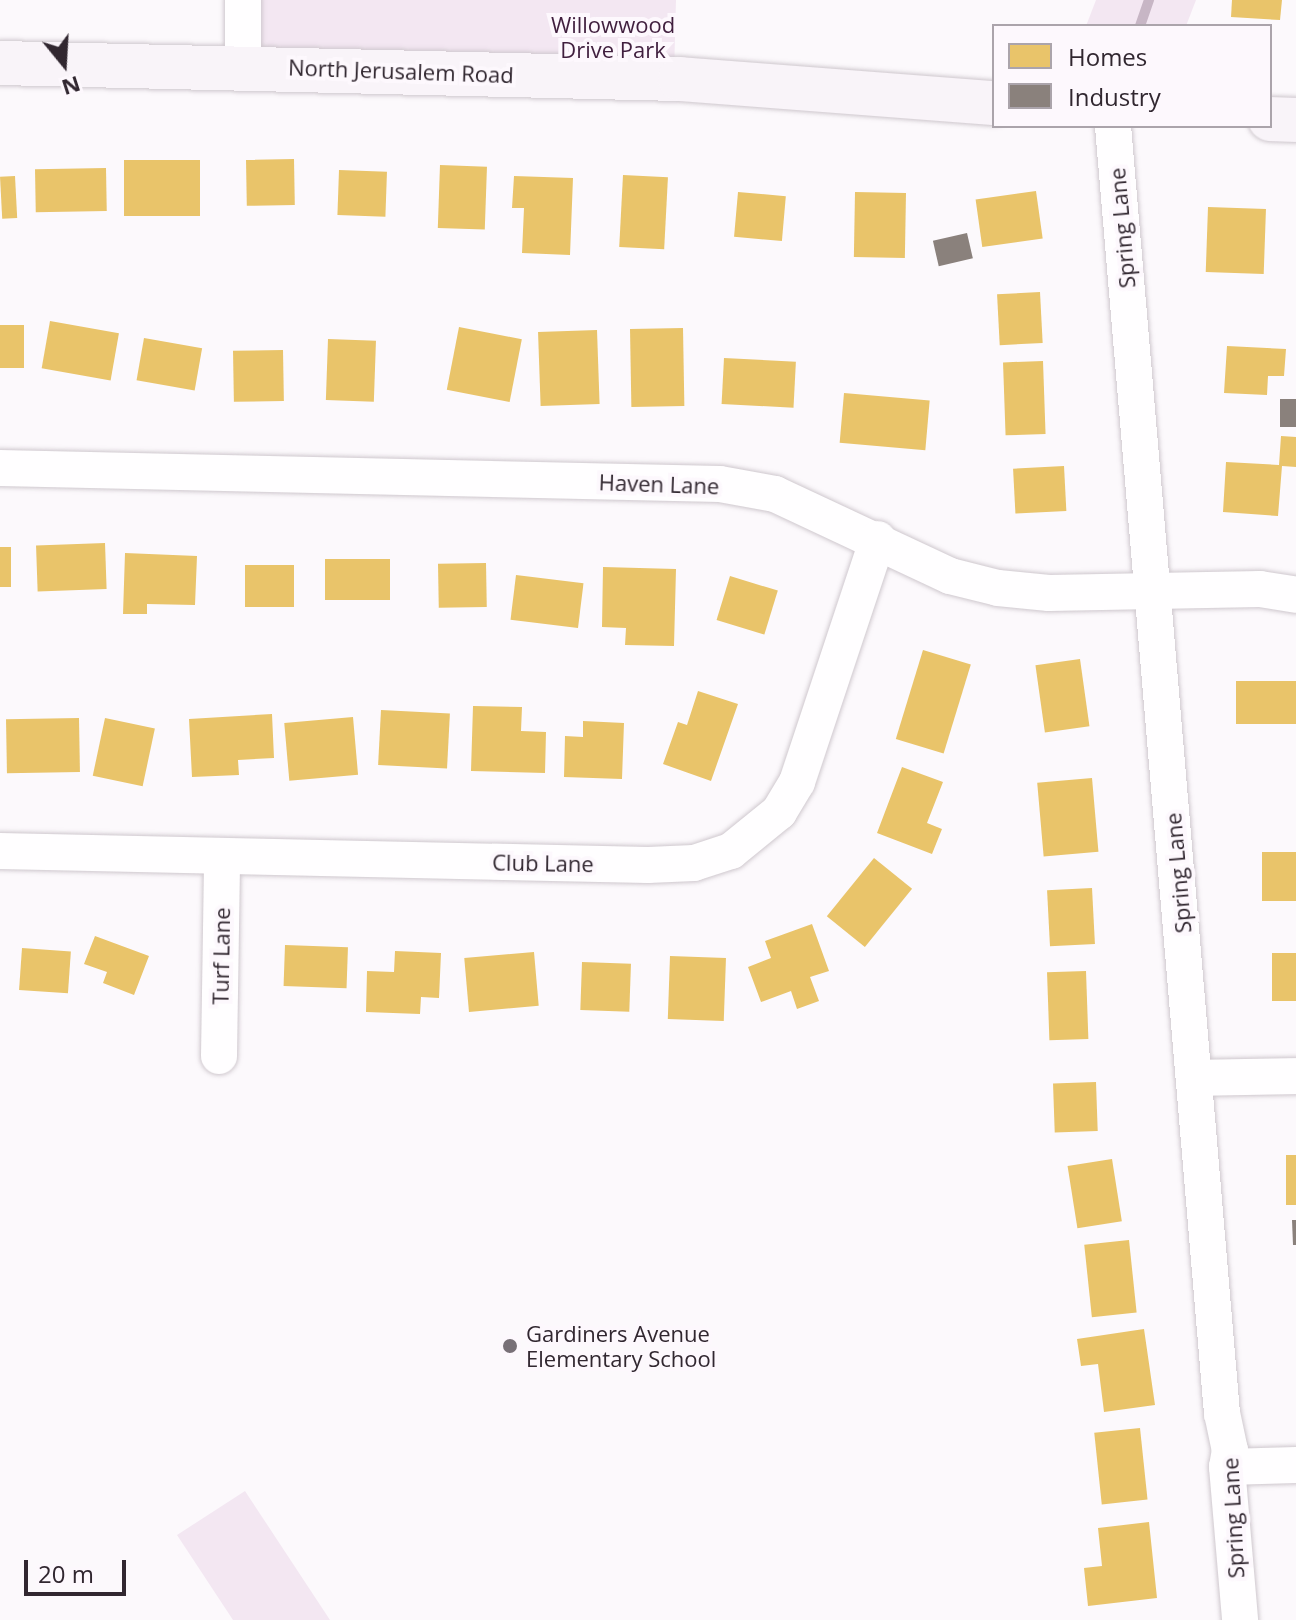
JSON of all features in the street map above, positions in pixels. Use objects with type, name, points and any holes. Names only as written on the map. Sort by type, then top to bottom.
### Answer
[{"type":"main road","name":"North Jerusalem Road","points":[[0,63],[243,66],[680,79],[992,103]]},
{"type":"main road","points":[[1272,119],[1296,120]]},
{"type":"street","points":[[243,0],[243,66]]},
{"type":"street","name":"Spring Lane","points":[[1113,128],[1155,592],[1222,1413],[1230,1450],[1227,1467],[1240,1620]]},
{"type":"street","name":"Haven Lane","points":[[0,468],[720,484],[775,494],[878,539],[950,576],[998,588],[1049,593],[1260,589],[1296,595]]},
{"type":"street","name":"Club Lane","points":[[0,851],[648,865],[694,863],[731,851],[779,812],[797,782],[878,539]]},
{"type":"street","name":"Turf Lane","points":[[219,1056],[222,856]]},
{"type":"street","points":[[1195,1078],[1296,1076]]},
{"type":"street","points":[[1227,1467],[1296,1465]]},
{"type":"green space","name":"Willowwood Drive Park","points":[[244,0],[676,0],[674,74],[245,63]]},
{"type":"green space","points":[[1096,0],[1196,0],[1187,24],[1087,24]]},
{"type":"green space","points":[[245,1491],[330,1620],[233,1620],[177,1535]]},
{"type":"building: Homes","points":[[1232,0],[1282,0],[1280,20],[1231,17]]},
{"type":"building: Homes","points":[[294,159],[295,205],[247,206],[246,160]]},
{"type":"building: Homes","points":[[124,160],[200,160],[200,216],[124,216]]},
{"type":"building: Homes","points":[[440,165],[487,167],[485,230],[438,228]]},
{"type":"building: Homes","points":[[106,168],[107,211],[36,212],[35,169]]},
{"type":"building: Homes","points":[[339,170],[387,172],[385,217],[337,215]]},
{"type":"building: Homes","points":[[623,175],[668,177],[664,249],[619,247]]},
{"type":"building: Homes","points":[[15,176],[17,218],[2,219],[0,177]]},
{"type":"building: Homes","points":[[514,176],[573,178],[570,255],[522,253],[524,208],[512,208]]},
{"type":"building: Homes","points":[[1036,191],[1043,239],[982,247],[976,199]]},
{"type":"building: Homes","points":[[738,192],[786,196],[782,241],[734,237]]},
{"type":"building: Homes","points":[[855,192],[906,193],[905,258],[854,257]]},
{"type":"building: Homes","points":[[1208,207],[1266,209],[1264,274],[1206,272]]},
{"type":"building: Homes","points":[[1040,292],[1043,343],[1000,345],[997,294]]},
{"type":"building: Homes","points":[[50,321],[119,333],[111,380],[42,368]]},
{"type":"building: Homes","points":[[0,325],[24,325],[24,368],[0,368]]},
{"type":"building: Homes","points":[[459,327],[522,339],[510,402],[447,390]]},
{"type":"building: Homes","points":[[683,328],[684,406],[631,407],[630,329]]},
{"type":"building: Homes","points":[[597,330],[600,404],[541,406],[538,332]]},
{"type":"building: Homes","points":[[144,338],[202,348],[195,391],[137,380]]},
{"type":"building: Homes","points":[[328,339],[376,341],[374,402],[326,400]]},
{"type":"building: Homes","points":[[1227,346],[1286,349],[1284,376],[1268,376],[1267,395],[1224,393]]},
{"type":"building: Homes","points":[[283,350],[284,401],[234,402],[233,351]]},
{"type":"building: Homes","points":[[724,358],[796,362],[793,408],[722,404]]},
{"type":"building: Homes","points":[[1043,361],[1046,434],[1006,435],[1003,362]]},
{"type":"building: Homes","points":[[844,393],[930,400],[925,450],[840,443]]},
{"type":"building: Homes","points":[[1281,436],[1296,437],[1296,467],[1282,466],[1278,516],[1223,512],[1226,462],[1279,465]]},
{"type":"building: Homes","points":[[1064,466],[1066,511],[1015,514],[1013,469]]},
{"type":"building: Homes","points":[[105,543],[107,589],[38,591],[36,545]]},
{"type":"building: Homes","points":[[0,547],[11,547],[11,587],[0,587]]},
{"type":"building: Homes","points":[[125,553],[197,556],[195,605],[147,604],[147,614],[123,614]]},
{"type":"building: Homes","points":[[325,559],[390,559],[390,600],[325,600]]},
{"type":"building: Homes","points":[[486,563],[487,607],[439,608],[438,564]]},
{"type":"building: Homes","points":[[245,565],[294,565],[294,607],[245,607]]},
{"type":"building: Homes","points":[[603,567],[676,569],[674,646],[625,645],[626,628],[602,627]]},
{"type":"building: Homes","points":[[516,575],[583,583],[578,628],[511,620]]},
{"type":"building: Homes","points":[[730,576],[778,591],[764,635],[717,620]]},
{"type":"building: Homes","points":[[923,650],[971,665],[944,754],[896,739]]},
{"type":"building: Homes","points":[[1080,659],[1089,726],[1045,733],[1035,665]]},
{"type":"building: Homes","points":[[1236,681],[1296,681],[1296,724],[1236,724]]},
{"type":"building: Homes","points":[[698,691],[738,704],[711,781],[663,764],[678,722],[687,725]]},
{"type":"building: Homes","points":[[473,706],[522,707],[521,731],[546,732],[545,773],[471,771]]},
{"type":"building: Homes","points":[[381,710],[450,714],[447,769],[378,765]]},
{"type":"building: Homes","points":[[272,714],[274,758],[238,760],[239,775],[192,777],[189,719]]},
{"type":"building: Homes","points":[[353,717],[358,775],[289,781],[284,723]]},
{"type":"building: Homes","points":[[79,718],[80,772],[7,773],[6,719]]},
{"type":"building: Homes","points":[[105,718],[155,729],[143,786],[93,776]]},
{"type":"building: Homes","points":[[583,721],[624,723],[622,779],[564,777],[565,736],[583,737]]},
{"type":"building: Homes","points":[[902,767],[943,782],[927,823],[942,829],[932,854],[877,833]]},
{"type":"building: Homes","points":[[1092,778],[1098,852],[1044,857],[1037,783]]},
{"type":"building: Homes","points":[[1262,852],[1296,852],[1296,901],[1262,901]]},
{"type":"building: Homes","points":[[874,858],[912,889],[865,947],[827,916]]},
{"type":"building: Homes","points":[[1092,888],[1095,944],[1050,946],[1047,890]]},
{"type":"building: Homes","points":[[812,924],[829,971],[810,977],[819,1001],[797,1009],[791,991],[761,1002],[748,967],[771,958],[765,941]]},
{"type":"building: Homes","points":[[95,936],[149,956],[134,995],[103,983],[107,972],[84,964]]},
{"type":"building: Homes","points":[[285,945],[348,947],[347,988],[284,986]]},
{"type":"building: Homes","points":[[22,948],[71,951],[68,993],[19,990]]},
{"type":"building: Homes","points":[[395,951],[441,953],[439,998],[421,997],[420,1014],[366,1012],[367,971],[394,972]]},
{"type":"building: Homes","points":[[534,952],[539,1006],[469,1012],[464,958]]},
{"type":"building: Homes","points":[[1272,953],[1296,953],[1296,1001],[1272,1001]]},
{"type":"building: Homes","points":[[670,956],[726,958],[724,1021],[668,1019]]},
{"type":"building: Homes","points":[[582,962],[631,964],[629,1012],[580,1010]]},
{"type":"building: Homes","points":[[1086,971],[1088,1039],[1049,1040],[1047,972]]},
{"type":"building: Homes","points":[[1096,1082],[1098,1131],[1055,1132],[1053,1084]]},
{"type":"building: Homes","points":[[1286,1155],[1296,1155],[1296,1205],[1286,1205]]},
{"type":"building: Homes","points":[[1112,1159],[1122,1221],[1077,1228],[1068,1166]]},
{"type":"building: Homes","points":[[1129,1240],[1137,1313],[1092,1317],[1084,1245]]},
{"type":"building: Homes","points":[[1144,1329],[1155,1405],[1104,1412],[1098,1364],[1081,1366],[1077,1339]]},
{"type":"building: Homes","points":[[1140,1428],[1148,1500],[1102,1504],[1094,1433]]},
{"type":"building: Homes","points":[[1149,1522],[1157,1598],[1088,1606],[1084,1568],[1102,1566],[1098,1528]]},
{"type":"building: Industry","points":[[967,233],[973,258],[939,266],[933,241]]},
{"type":"building: Industry","points":[[1280,399],[1296,399],[1296,427],[1280,427]]},
{"type":"building: Industry","points":[[1292,1220],[1296,1220],[1296,1245],[1293,1245]]},
{"type":"waterway","points":[[1141,24],[1149,0]]},
{"type":"place","name":"Gardiners Avenue Elementary School","points":[[510,1346]]}]
